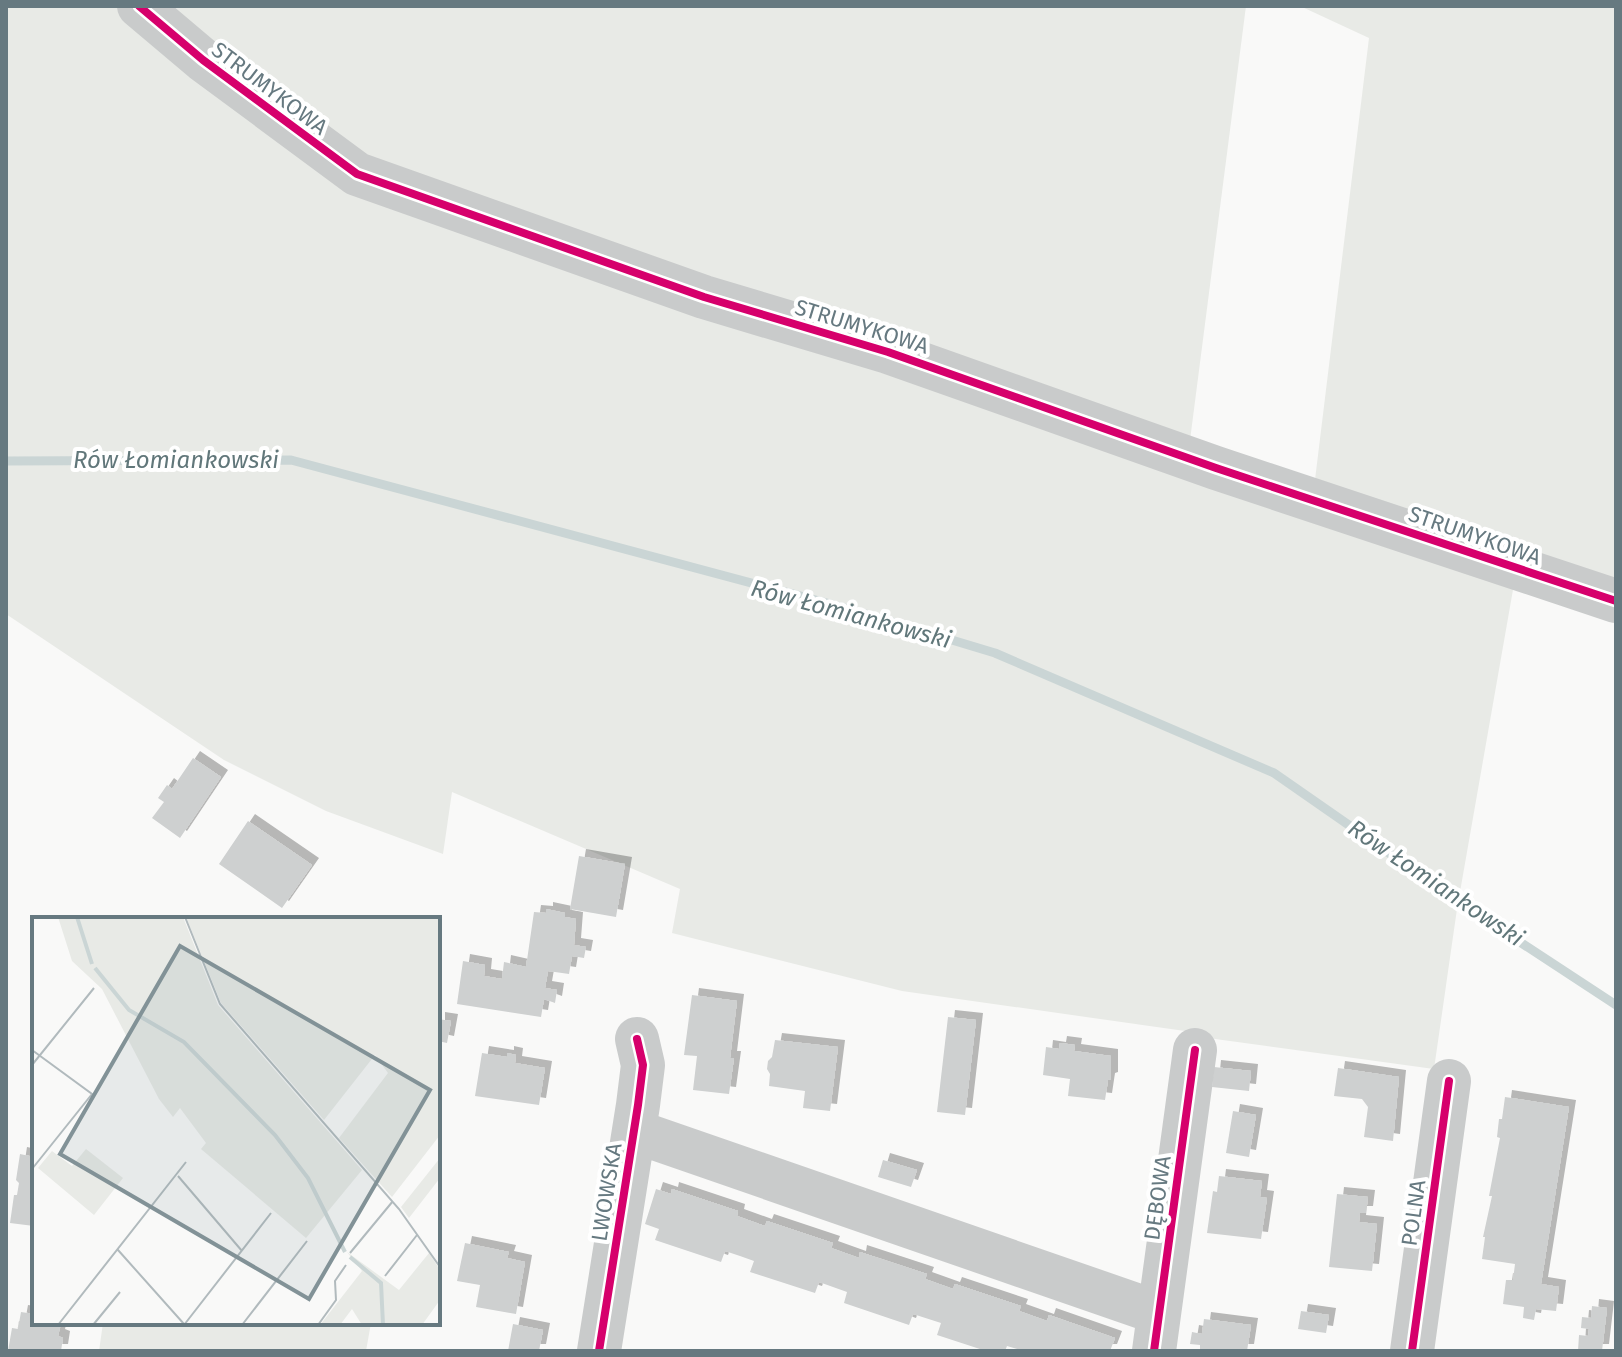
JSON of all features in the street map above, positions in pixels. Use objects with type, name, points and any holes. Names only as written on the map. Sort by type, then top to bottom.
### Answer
[{"type":"street","name":"STRUMYKOWA","points":[[139,6],[203,60],[357,174],[704,297],[888,352],[1216,468],[1616,601]]},
{"type":"street","name":"LWOWSKA","points":[[599,1351],[643,1065],[637,1039]]},
{"type":"street","name":"DĘBOWA","points":[[1156,1332],[1195,1050]]},
{"type":"street","name":"POLNA","points":[[1412,1351],[1449,1081]]},
{"type":"street","points":[[634,1131],[1156,1332]]},
{"type":"shaded area","points":[[6,6],[124,6],[351,184],[1514,584],[1457,909],[1434,1069],[902,991],[672,933],[680,889],[452,792],[443,854],[326,811],[224,760],[6,614]]},
{"type":"shaded area","points":[[154,6],[1246,6],[1189,448],[360,166]]},
{"type":"shaded area","points":[[1300,6],[1616,6],[1616,590],[1314,488],[1369,38]]},
{"type":"shaded area","points":[[103,1325],[371,1325],[366,1351],[99,1351]]},
{"type":"building","points":[[193,758],[221,777],[180,838],[152,818],[164,802],[158,798],[167,785],[172,789]]},
{"type":"building","points":[[248,821],[312,865],[282,908],[219,864]]},
{"type":"building","points":[[579,856],[625,864],[616,917],[570,909]]},
{"type":"building","points":[[546,909],[576,919],[574,945],[586,947],[584,958],[572,956],[569,974],[548,971],[545,988],[557,990],[555,1003],[544,999],[541,1017],[457,1004],[463,961],[485,965],[484,976],[502,979],[504,962],[526,967],[534,912],[546,913]]},
{"type":"building","points":[[692,995],[737,1001],[729,1094],[693,1090],[697,1056],[684,1055]]},
{"type":"building","points":[[948,1017],[976,1020],[965,1115],[937,1112]]},
{"type":"building","points":[[440,1019],[451,1021],[447,1043],[440,1041]]},
{"type":"building","points":[[775,1040],[838,1047],[830,1111],[803,1108],[805,1091],[769,1086],[768,1061],[772,1057]]},
{"type":"building","points":[[1060,1043],[1075,1045],[1074,1051],[1111,1056],[1111,1079],[1108,1080],[1105,1100],[1068,1096],[1070,1079],[1043,1075],[1046,1047],[1059,1049]]},
{"type":"building","points":[[482,1053],[507,1057],[507,1053],[516,1055],[515,1063],[545,1068],[539,1105],[475,1096]]},
{"type":"building","points":[[1214,1067],[1251,1071],[1249,1091],[1212,1087]]},
{"type":"building","points":[[1338,1068],[1399,1077],[1393,1141],[1364,1137],[1368,1107],[1362,1099],[1334,1096]]},
{"type":"building","points":[[1505,1097],[1569,1107],[1541,1284],[1559,1287],[1556,1311],[1536,1309],[1534,1320],[1523,1318],[1524,1307],[1503,1304],[1506,1280],[1513,1280],[1515,1264],[1482,1259],[1500,1138],[1497,1137],[1499,1119],[1502,1119]]},
{"type":"building","points":[[1233,1111],[1256,1115],[1249,1157],[1226,1153]]},
{"type":"building","points":[[20,1154],[32,1157],[32,1226],[10,1223],[19,1183],[16,1180]]},
{"type":"building","points":[[883,1160],[917,1170],[911,1187],[878,1177]]},
{"type":"building","points":[[1219,1176],[1262,1181],[1260,1197],[1267,1198],[1261,1239],[1207,1233],[1213,1191],[1217,1192]]},
{"type":"building","points":[[656,1189],[671,1194],[672,1189],[738,1211],[737,1216],[765,1226],[767,1221],[833,1243],[831,1248],[859,1258],[860,1252],[927,1274],[925,1279],[953,1289],[955,1284],[1021,1306],[1019,1311],[1047,1321],[1049,1315],[1115,1338],[1110,1351],[1024,1351],[1007,1346],[1005,1351],[986,1351],[937,1335],[941,1323],[913,1314],[909,1325],[844,1303],[847,1292],[819,1282],[815,1293],[750,1272],[754,1261],[725,1251],[721,1262],[655,1240],[659,1229],[645,1224]]},
{"type":"building","points":[[1337,1194],[1368,1197],[1366,1213],[1360,1213],[1359,1222],[1377,1224],[1372,1271],[1329,1267]]},
{"type":"building","points":[[465,1243],[509,1252],[507,1258],[525,1262],[516,1314],[476,1307],[480,1285],[457,1281]]},
{"type":"building","points":[[1592,1306],[1607,1308],[1602,1351],[1578,1351],[1579,1335],[1588,1336],[1589,1329],[1581,1328],[1582,1317],[1591,1318]]},
{"type":"building","points":[[1301,1311],[1329,1315],[1326,1333],[1298,1329]]},
{"type":"building","points":[[21,1312],[32,1314],[32,1325],[61,1325],[58,1336],[63,1338],[61,1351],[8,1351],[12,1328],[18,1329]]},
{"type":"building","points":[[1204,1319],[1251,1325],[1247,1351],[1200,1351],[1200,1345],[1190,1344],[1192,1332],[1202,1334]]},
{"type":"building","points":[[513,1324],[543,1330],[539,1351],[508,1351]]},
{"type":"waterway","name":"Rów Łomiankowski","points":[[6,461],[291,460],[849,609],[995,653],[1274,773],[1468,908],[1616,1005]]},
{"type":"cycle path","points":[[139,6],[203,60],[357,174],[704,297],[888,352],[1216,468],[1616,601]]},
{"type":"cycle path","points":[[599,1351],[643,1065],[637,1039]]},
{"type":"cycle path","points":[[1154,1351],[1195,1050]]},
{"type":"cycle path","points":[[1412,1351],[1449,1081]]}]
